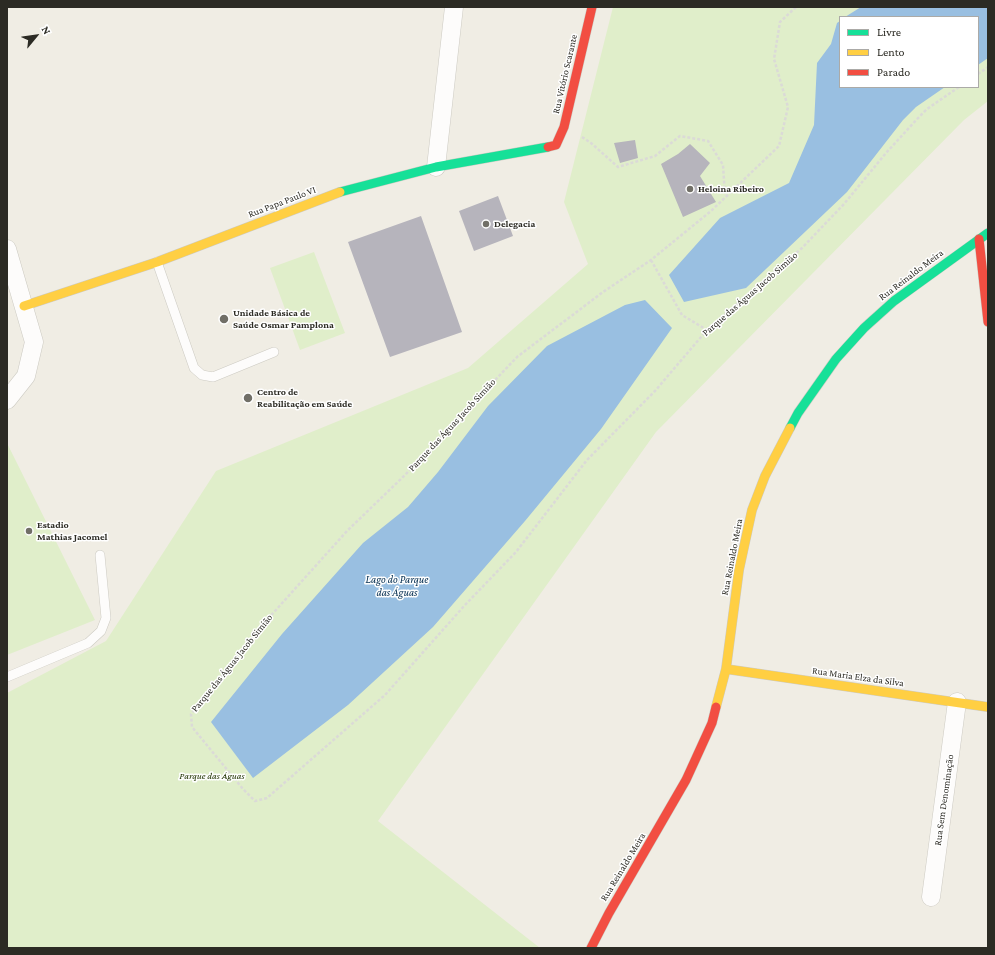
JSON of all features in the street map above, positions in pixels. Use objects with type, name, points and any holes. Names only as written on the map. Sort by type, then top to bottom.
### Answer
[{"type":"street","points":[[436,167],[454,7]]},
{"type":"street","name":"Rua Vitório Scarante","points":[[556,145],[564,127],[592,7]]},
{"type":"street","name":"Rua Papa Paulo VI","points":[[24,306],[156,262],[347,189],[436,167],[556,145]]},
{"type":"street","name":"Rua Reinaldo Meira","points":[[591,948],[609,913],[698,757],[712,723],[726,669],[739,570],[752,510],[765,476],[798,413],[836,360],[864,328],[889,305],[988,233]]},
{"type":"street","points":[[979,239],[988,322]]},
{"type":"street","points":[[7,250],[34,342],[26,376],[7,400]]},
{"type":"street","name":"Rua Maria Elza da Silva","points":[[726,669],[988,707]]},
{"type":"street","name":"Rua Sem Denominação","points":[[932,897],[957,702]]},
{"type":"lane","points":[[156,262],[194,368],[202,375],[213,377],[274,352]]},
{"type":"lane","points":[[7,677],[88,643],[101,631],[106,618],[100,555]]},
{"type":"path","name":"Parque das Águas Jacob Simião","points":[[796,7],[780,22],[774,59],[788,108],[779,146],[711,210],[651,260],[603,292],[517,357],[348,531],[266,621],[190,714],[192,727],[243,789],[255,801],[268,798],[385,695],[465,605],[516,552],[587,460],[655,391],[707,330],[802,248],[844,204],[886,153],[927,109],[958,88]]},
{"type":"path","points":[[979,73],[988,67]]},
{"type":"path","points":[[564,127],[591,142],[618,167],[655,156],[680,136],[708,141],[723,165],[725,196]]},
{"type":"path","points":[[651,260],[682,315],[707,330]]},
{"type":"green space","name":"Parque das Águas","points":[[613,7],[988,7],[988,101],[964,120],[656,432],[378,821],[540,948],[7,948],[7,693],[106,641],[216,471],[468,368],[588,264],[564,202]]},
{"type":"green space","points":[[314,252],[345,333],[300,350],[270,268]]},
{"type":"green space","name":"Estadio Mathias Jacomel","points":[[7,443],[95,620],[7,655]]},
{"type":"water","points":[[861,7],[988,7],[988,58],[979,64],[979,16],[847,16]]},
{"type":"water","points":[[839,22],[839,88],[944,88],[916,107],[903,120],[847,192],[746,288],[684,302],[669,275],[720,218],[789,183],[814,125],[817,63],[831,44],[837,23]]},
{"type":"water","name":"Lago do Parque das Águas","points":[[645,300],[672,328],[601,429],[525,521],[433,627],[348,705],[253,778],[211,722],[282,634],[363,543],[408,507],[438,472],[488,406],[547,346],[625,305]]},
{"type":"building","points":[[635,140],[638,158],[620,163],[614,143]]},
{"type":"building","name":"Heloina Ribeiro","points":[[690,144],[710,163],[700,176],[716,202],[683,217],[661,164],[678,154]]},
{"type":"building","name":"Delegacia","points":[[498,196],[513,236],[474,251],[459,211]]},
{"type":"building","points":[[421,216],[462,332],[390,357],[348,242]]},
{"type":"traffic: fast","points":[[340,192],[436,167],[548,147]]},
{"type":"traffic: fast","points":[[790,428],[798,413],[836,359],[864,328],[894,301],[988,233]]},
{"type":"traffic: slow","points":[[24,306],[157,262],[340,192]]},
{"type":"traffic: slow","points":[[716,707],[726,669],[739,570],[752,510],[765,476],[790,428]]},
{"type":"traffic: slow","points":[[726,669],[988,707]]},
{"type":"traffic: jam","points":[[548,147],[556,145],[564,127],[592,7]]},
{"type":"traffic: jam","points":[[979,239],[988,322]]},
{"type":"traffic: jam","points":[[591,948],[609,913],[686,780],[712,723],[716,707]]},
{"type":"place","name":"Heloina Ribeiro","points":[[690,189]]},
{"type":"place","name":"Delegacia","points":[[486,224]]},
{"type":"place","name":"Unidade Básica de Saúde Osmar Pamplona","points":[[224,319]]},
{"type":"place","name":"Centro de Reabilitação em Saúde","points":[[248,398]]},
{"type":"place","name":"Estadio Mathias Jacomel","points":[[29,531]]}]
